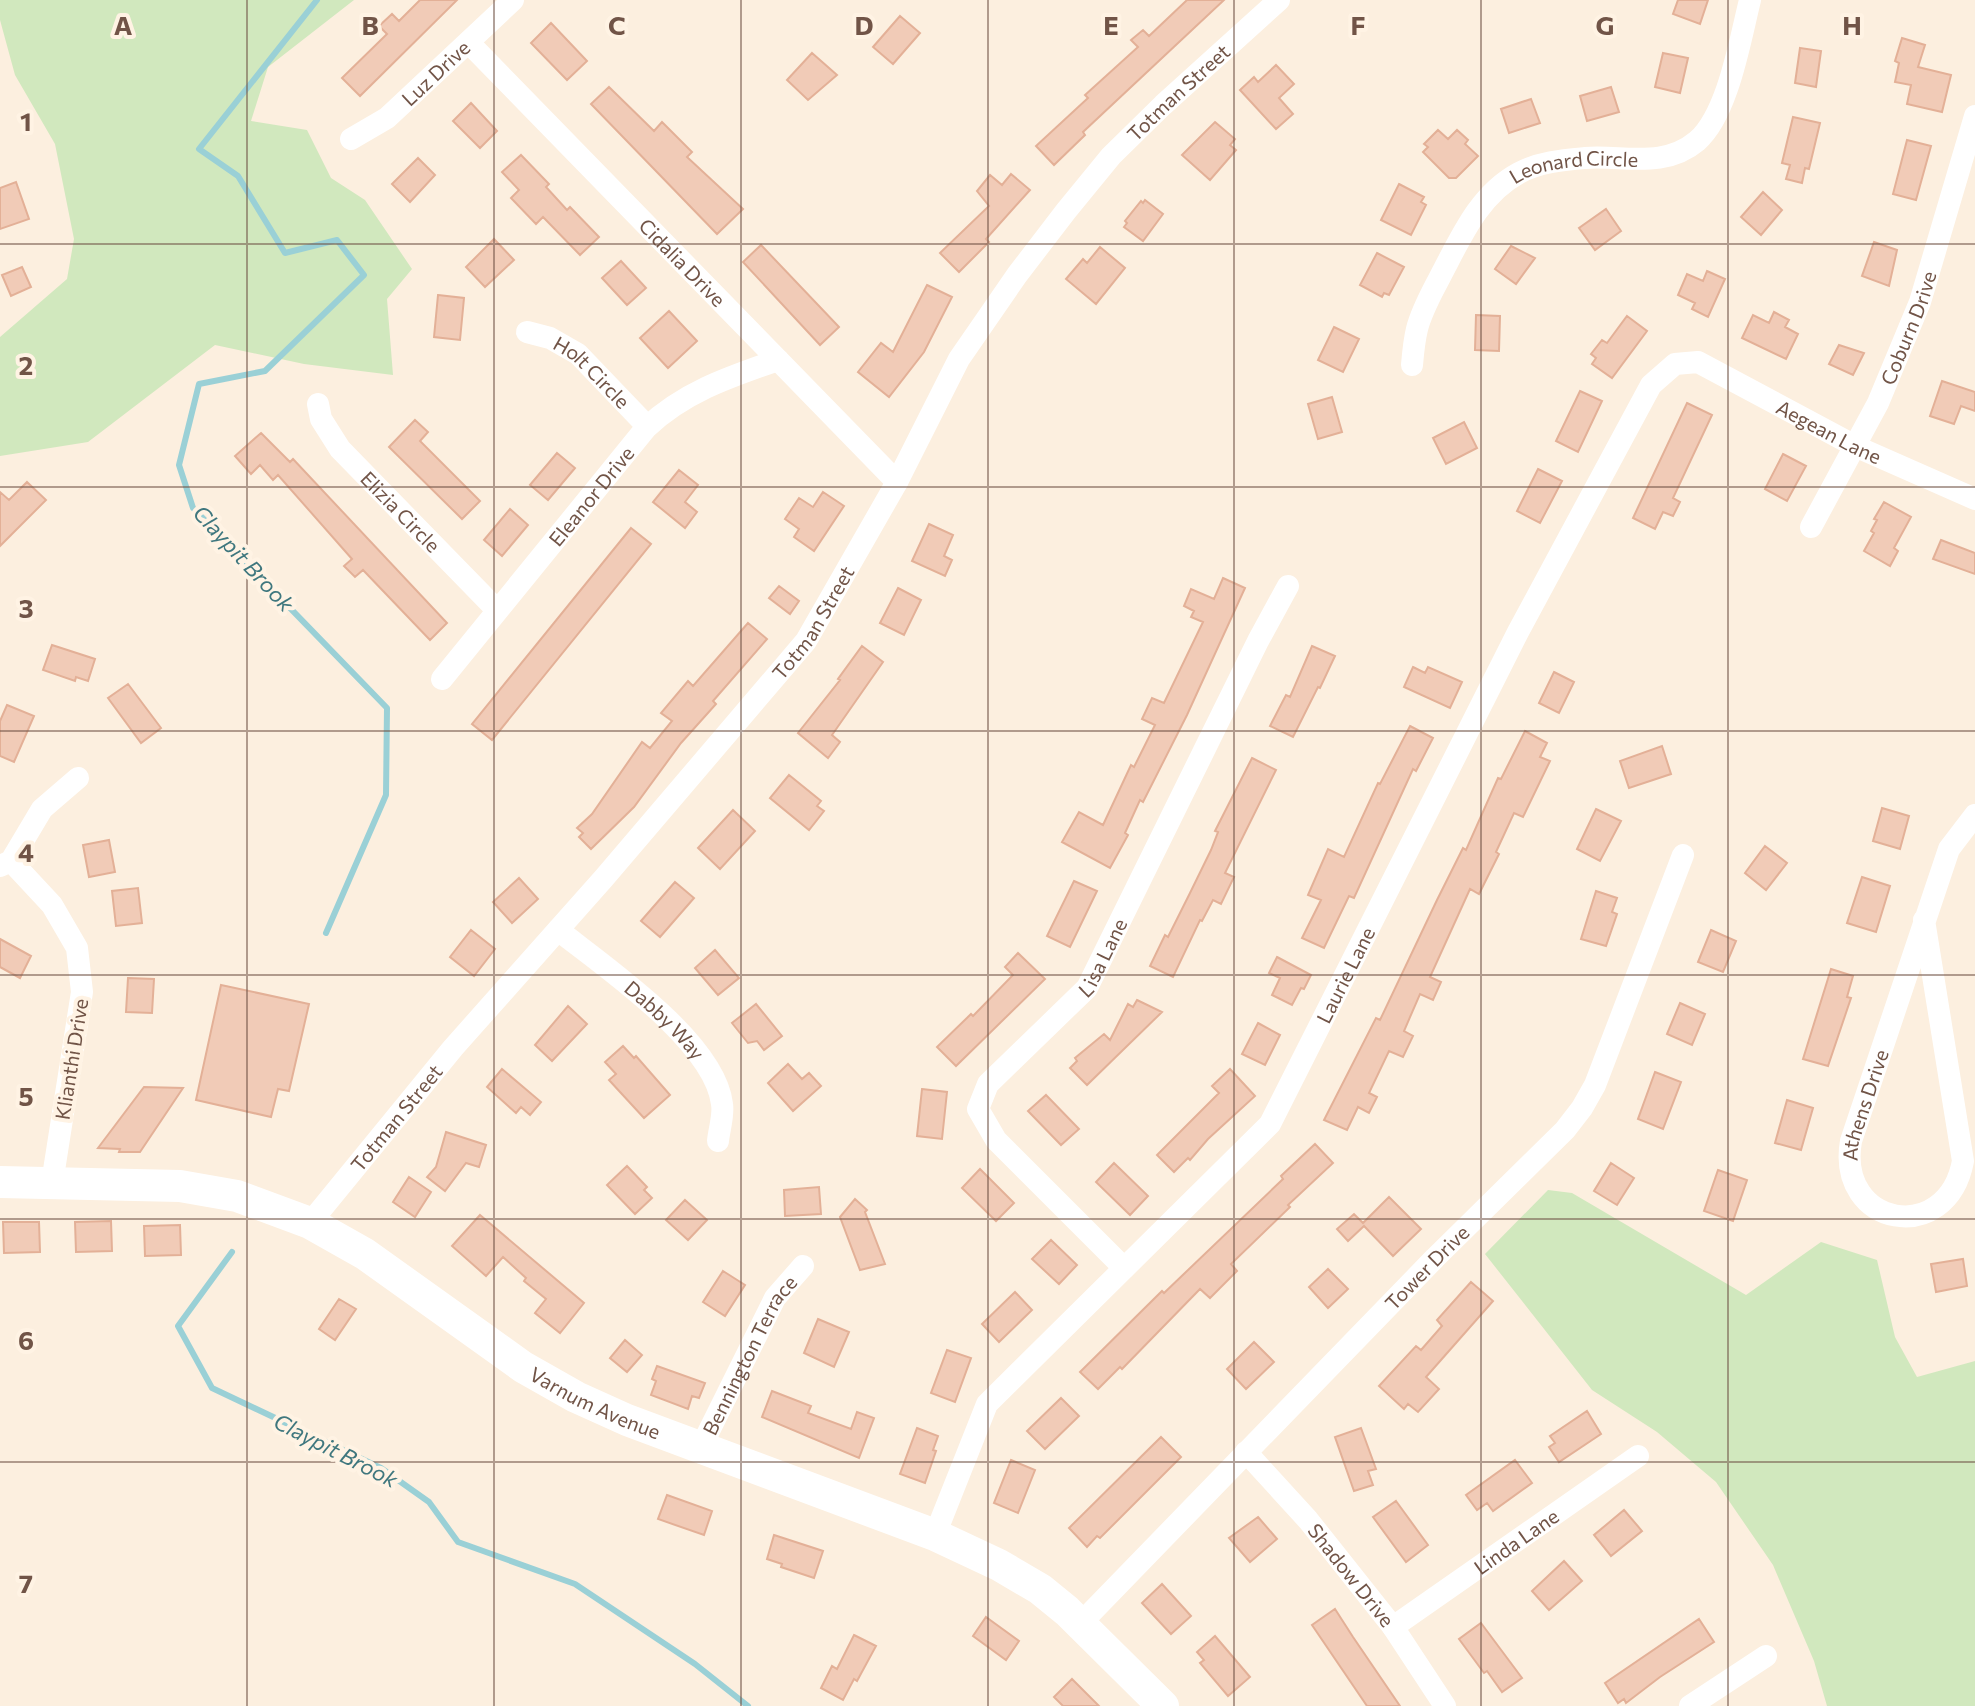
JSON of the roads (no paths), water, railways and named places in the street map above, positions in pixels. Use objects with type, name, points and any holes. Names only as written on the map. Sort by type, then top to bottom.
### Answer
[{"type":"main road","name":"Varnum Avenue","points":[[0,1182],[180,1186],[237,1196],[310,1223],[365,1254],[523,1367],[576,1397],[935,1535],[999,1565],[1040,1589],[1081,1623],[1163,1706]]},
{"type":"street","name":"Luz Drive","points":[[351,139],[387,118],[513,0]]},
{"type":"street","name":"Totman Street","points":[[310,1223],[453,1048],[806,641],[897,482],[959,359],[1066,211],[1111,156],[1279,0]]},
{"type":"street","name":"Leonard Circle","points":[[1412,365],[1417,330],[1425,306],[1466,227],[1489,197],[1519,173],[1552,162],[1588,158],[1662,158],[1695,143],[1711,125],[1723,103],[1750,0]]},
{"type":"street","name":"Cidalia Drive","points":[[469,43],[897,482]]},
{"type":"street","name":"Coburn Drive","points":[[1811,527],[1878,403],[1920,302],[1975,116]]},
{"type":"street","name":"Holt Circle","points":[[527,332],[550,338],[578,354],[647,426]]},
{"type":"street","name":"Eleanor Drive","points":[[442,679],[647,426],[665,409],[711,383],[778,360]]},
{"type":"street","name":"Aegean Lane","points":[[1685,363],[1698,362],[1855,446],[1975,499]]},
{"type":"street","name":"Laurie Lane","points":[[935,1535],[987,1404],[1270,1124],[1518,632],[1651,385],[1675,364],[1685,363]]},
{"type":"street","name":"Elizia Circle","points":[[318,404],[321,419],[340,449],[497,610]]},
{"type":"street","name":"Lisa Lane","points":[[1124,1268],[996,1140],[978,1109],[988,1084],[1087,988],[1288,586]]},
{"type":"street","points":[[6,864],[42,809],[78,778]]},
{"type":"street","name":"Athens Drive","points":[[1924,920],[1963,1161],[1959,1179],[1944,1201],[1921,1215],[1904,1217],[1886,1214],[1864,1199],[1850,1176],[1848,1158],[1851,1141],[1924,920],[1949,849],[1975,815]]},
{"type":"street","name":"Tower Drive","points":[[1081,1623],[1435,1258],[1546,1149],[1582,1108],[1595,1085],[1683,855]]},
{"type":"street","name":"Klianthi Drive","points":[[6,864],[52,905],[77,948],[82,992],[52,1183]]},
{"type":"street","name":"Dabby Way","points":[[558,930],[625,983],[683,1036],[709,1065],[722,1104],[718,1141]]},
{"type":"street","name":"Bennington Terrace","points":[[701,1447],[775,1298],[803,1266]]},
{"type":"street","name":"Shadow Drive","points":[[1246,1452],[1308,1520],[1393,1627],[1445,1706]]},
{"type":"street","name":"Linda Lane","points":[[1393,1627],[1638,1456]]},
{"type":"street","points":[[1690,1706],[1766,1656]]},
{"type":"waterway","name":"Claypit Brook","points":[[317,0],[199,149],[238,176],[285,253],[337,240],[364,275],[265,371],[199,384],[179,465],[193,508],[387,708],[386,795],[326,933]]},
{"type":"waterway","name":"Claypit Brook","points":[[232,1252],[178,1326],[212,1388],[381,1468],[429,1502],[458,1542],[575,1584],[695,1664],[748,1706]]}]
